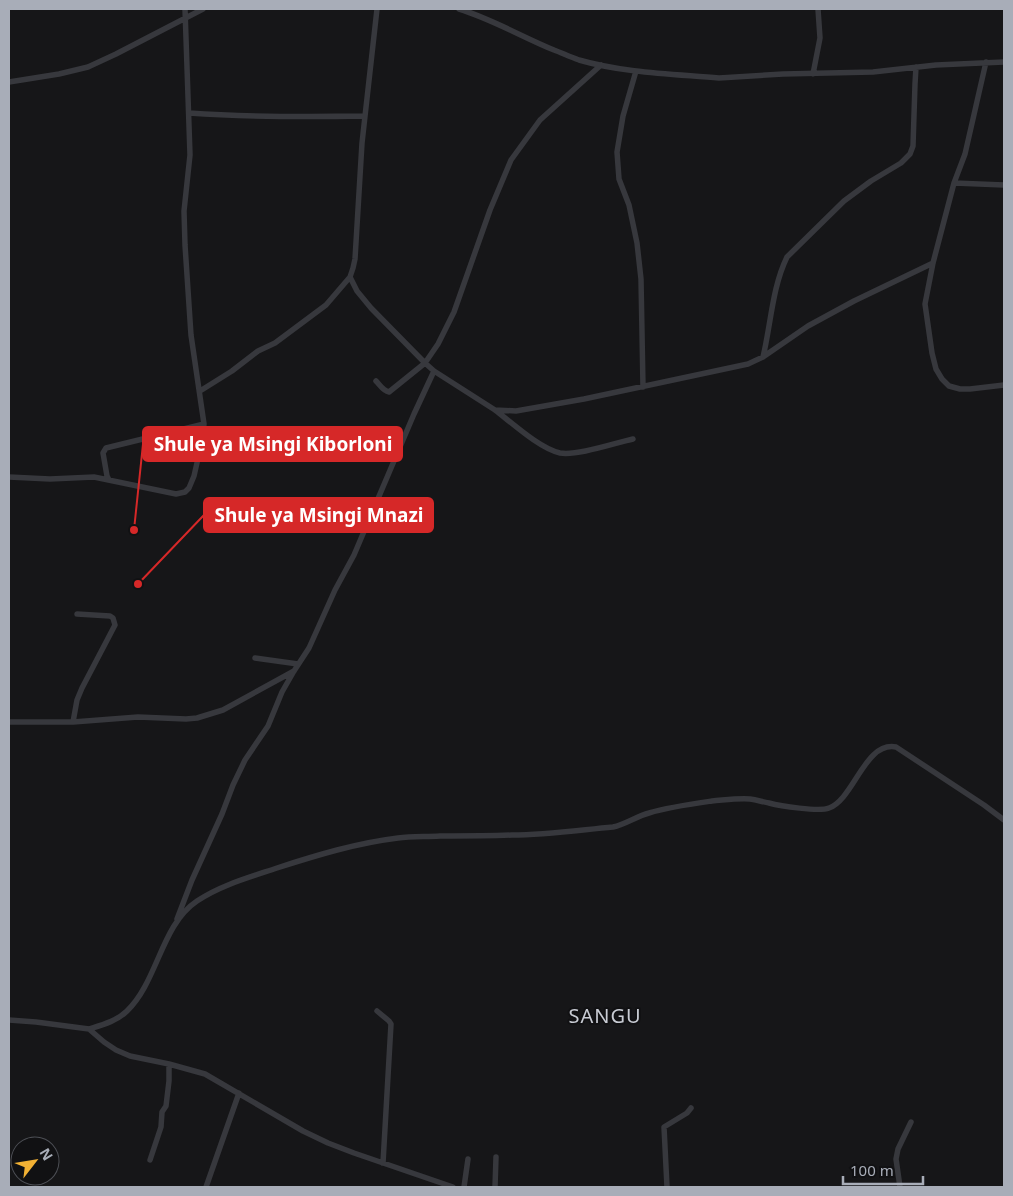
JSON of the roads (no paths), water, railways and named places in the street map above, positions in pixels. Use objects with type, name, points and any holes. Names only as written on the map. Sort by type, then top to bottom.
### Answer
[{"type":"street","points":[[9,478],[94,477],[170,494],[181,494],[189,488],[194,476],[204,424],[191,335],[185,245],[184,211],[190,155],[185,9]]},
{"type":"street","points":[[9,82],[59,74],[88,66],[116,54],[203,9]]},
{"type":"street","points":[[200,390],[232,371],[258,351],[275,343],[326,305],[350,277],[355,259],[364,116],[377,9]]},
{"type":"street","points":[[459,9],[577,59],[616,69],[636,71],[719,78],[782,74],[873,72],[916,67],[1004,62]]},
{"type":"street","points":[[813,74],[820,38],[818,9]]},
{"type":"street","points":[[986,62],[965,154],[954,183],[933,263],[925,304],[932,353],[936,369],[942,379],[949,386],[960,389],[1004,384]]},
{"type":"street","points":[[376,381],[389,392],[425,363],[438,344],[454,312],[490,210],[511,160],[540,120],[601,65]]},
{"type":"street","points":[[763,357],[772,306],[782,267],[787,257],[844,201],[901,163],[910,154],[913,146],[916,67]]},
{"type":"street","points":[[636,71],[623,116],[617,152],[619,179],[629,205],[638,243],[641,279],[642,387]]},
{"type":"street","points":[[189,113],[280,117],[364,116]]},
{"type":"street","points":[[954,183],[1004,185]]},
{"type":"street","points":[[495,410],[516,411],[584,400],[748,364],[763,357],[815,322],[854,300],[933,263]]},
{"type":"street","points":[[350,277],[356,291],[371,308],[434,371],[495,410],[546,448],[568,453],[633,439]]},
{"type":"street","points":[[9,1020],[89,1029],[110,1022],[126,1012],[134,1003],[156,964],[175,923],[245,760],[268,726],[282,692],[309,648],[354,554],[434,371]]},
{"type":"street","points":[[109,480],[102,453],[106,448],[204,424]]},
{"type":"street","points":[[73,722],[77,700],[82,688],[115,625],[113,618],[110,616],[77,614]]},
{"type":"street","points":[[255,658],[298,664]]},
{"type":"street","points":[[9,722],[73,722],[138,717],[197,718],[223,710],[294,670]]},
{"type":"street","points":[[175,923],[187,909],[214,891],[256,874],[353,846],[399,838],[552,834],[619,826],[647,813],[671,807],[735,798],[811,809],[831,808],[842,798],[871,758],[880,750],[890,746],[896,747],[1004,820]]},
{"type":"street","points":[[377,1011],[390,1021],[391,1024],[383,1163]]},
{"type":"street","points":[[89,1029],[116,1050],[130,1056],[205,1074],[303,1131],[337,1146],[453,1187]]},
{"type":"street","points":[[150,1160],[161,1127],[162,1112],[166,1106],[169,1064]]},
{"type":"street","points":[[206,1187],[239,1093]]},
{"type":"street","points":[[667,1187],[664,1127],[687,1113],[691,1108]]},
{"type":"street","points":[[900,1187],[896,1158],[898,1149],[911,1122]]},
{"type":"street","points":[[495,1187],[496,1157]]},
{"type":"street","points":[[464,1187],[468,1159]]},
{"type":"place","name":"Shule ya Msingi Kiborloni","points":[[134,530]]},
{"type":"place","name":"Shule ya Msingi Mnazi","points":[[138,584]]},
{"type":"district","name":"SANGU","points":[[605,1016]]}]
